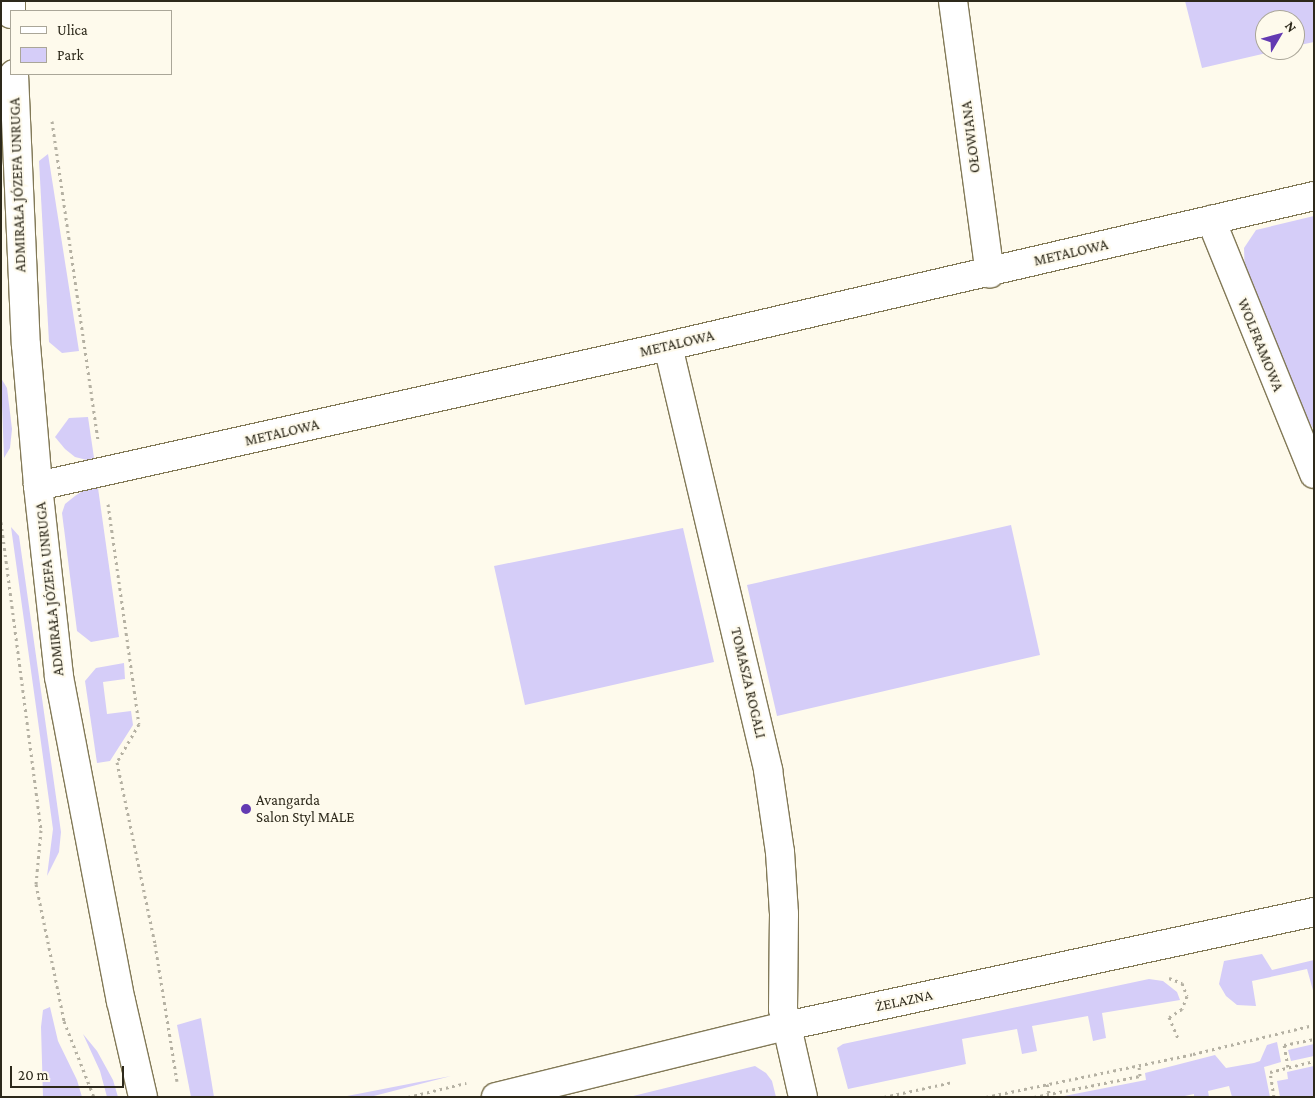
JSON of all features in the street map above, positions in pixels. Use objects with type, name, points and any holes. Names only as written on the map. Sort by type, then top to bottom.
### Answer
[{"type":"street","name":"OŁOWIANA","points":[[953,1],[990,273]]},
{"type":"street","name":"ADMIRAŁA JÓZEFA UNRUGA","points":[[14,75],[26,345],[38,486],[59,677],[121,1001],[143,1097]]},
{"type":"street","name":"METALOWA","points":[[38,486],[990,273],[1314,196]]},
{"type":"street","name":"WOLFRAMOWA","points":[[1211,220],[1313,471]]},
{"type":"street","name":"TOMASZA ROGALI","points":[[668,346],[768,770],[780,852],[784,914],[783,1009],[803,1097]]},
{"type":"street","name":"ŻELAZNA","points":[[496,1097],[786,1026],[1314,912]]},
{"type":"path","points":[[1,522],[41,830],[36,884],[64,1021],[94,1097]]},
{"type":"path","points":[[130,832],[155,944],[178,1090]]},
{"type":"path","points":[[1164,976],[1182,983],[1187,996],[1182,1009],[1169,1016],[1178,1038]]},
{"type":"path","points":[[986,1097],[1005,1095],[1047,1084],[1139,1066],[1314,1025]]},
{"type":"path","points":[[1288,1067],[1284,1045],[1314,1039]]},
{"type":"path","points":[[1274,1097],[1270,1072],[1314,1061]]},
{"type":"path","points":[[1034,1097],[1140,1076],[1139,1066]]},
{"type":"path","points":[[884,1097],[953,1082]]},
{"type":"path","points":[[1047,1084],[1049,1095]]},
{"type":"green space","points":[[1185,1],[1314,1],[1314,42],[1305,44],[1305,10],[1255,10],[1255,56],[1202,68]]},
{"type":"green space","points":[[48,154],[79,351],[62,353],[49,342],[39,161]]},
{"type":"green space","points":[[1314,216],[1314,430],[1282,376],[1245,277],[1244,248],[1256,230]]},
{"type":"green space","points":[[1,378],[7,388],[12,429],[10,448],[4,458]]},
{"type":"green space","points":[[88,417],[94,458],[87,460],[75,457],[55,437],[69,418]]},
{"type":"green space","points":[[98,488],[119,637],[91,642],[77,631],[62,513],[65,504],[75,496],[84,490]]},
{"type":"green space","points":[[1011,525],[1040,655],[777,716],[747,585]]},
{"type":"green space","points":[[11,527],[19,536],[61,832],[59,852],[47,876],[53,829]]},
{"type":"green space","points":[[683,528],[714,662],[525,705],[494,566]]},
{"type":"green space","points":[[124,663],[125,679],[103,682],[107,714],[131,711],[133,725],[110,761],[97,763],[85,681],[96,668]]},
{"type":"green space","points":[[1262,954],[1272,970],[1314,960],[1314,994],[1307,969],[1252,981],[1256,1006],[1237,1005],[1226,996],[1219,984],[1224,961]]},
{"type":"green space","points":[[1149,979],[1163,981],[1177,992],[1180,1000],[1102,1013],[1106,1038],[1093,1041],[1088,1016],[1032,1026],[1037,1051],[1022,1054],[1017,1029],[962,1039],[966,1064],[848,1089],[837,1048],[843,1044]]},
{"type":"green space","points":[[50,1007],[58,1041],[77,1080],[82,1097],[43,1097],[41,1027],[43,1010]]},
{"type":"green space","points":[[201,1018],[214,1097],[191,1097],[177,1025]]},
{"type":"green space","points":[[83,1034],[97,1051],[113,1080],[118,1097],[107,1097],[100,1071]]},
{"type":"green space","points":[[1277,1042],[1281,1062],[1264,1067],[1270,1097],[1232,1097],[1229,1086],[1208,1091],[1209,1097],[1194,1097],[1194,1094],[1180,1097],[1059,1097],[1146,1080],[1145,1073],[1215,1055],[1226,1068],[1254,1063],[1260,1061],[1267,1045]]},
{"type":"green space","points":[[1314,1044],[1314,1056],[1291,1061],[1288,1050]]},
{"type":"green space","points":[[755,1066],[766,1073],[772,1081],[776,1097],[629,1097]]},
{"type":"green space","points":[[1314,1066],[1314,1097],[1280,1097],[1277,1081],[1288,1079],[1287,1072]]},
{"type":"green space","points":[[451,1076],[370,1097],[342,1097],[419,1082]]},
{"type":"place","name":"Avangarda Salon Styl MALE","points":[[246,809]]}]
